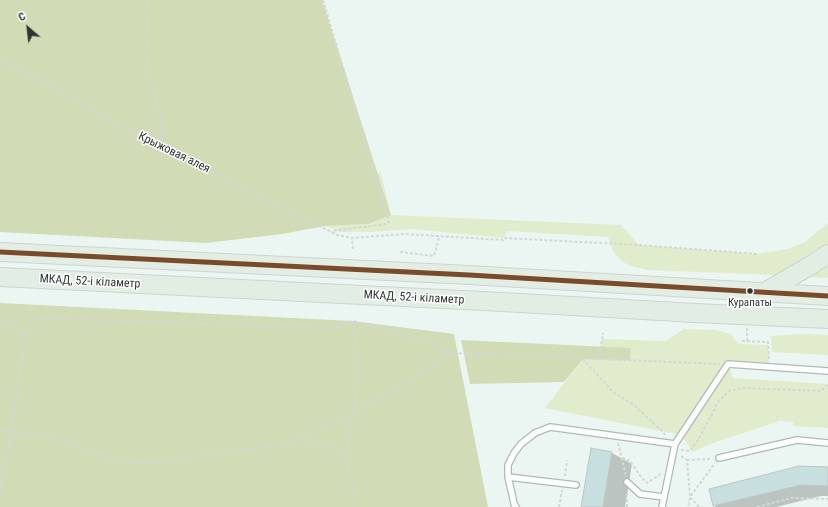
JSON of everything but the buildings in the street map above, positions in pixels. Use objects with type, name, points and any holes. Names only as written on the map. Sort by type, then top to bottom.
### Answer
[{"type":"highway","points":[[0,252],[469,275],[828,296]]},
{"type":"highway","points":[[764,292],[802,272],[828,254]]},
{"type":"highway","name":"МКАД, 52-і кіламетр","points":[[0,277],[828,319]]},
{"type":"lane","points":[[672,444],[728,364],[828,371]]},
{"type":"lane","points":[[516,507],[508,477],[508,465],[514,453],[521,444],[535,433],[550,427],[672,444]]},
{"type":"lane","points":[[719,458],[797,440],[828,442]]},
{"type":"lane","points":[[662,507],[674,450],[672,444]]},
{"type":"lane","points":[[508,477],[576,485]]},
{"type":"lane","points":[[627,482],[640,494],[664,497]]},
{"type":"path","points":[[148,0],[148,66],[162,130],[161,148]]},
{"type":"path","points":[[323,0],[390,221],[387,224],[330,231]]},
{"type":"path","name":"Крыжовая алея","points":[[0,58],[161,148],[182,156],[337,235],[352,238]]},
{"type":"path","points":[[353,249],[352,238],[404,234],[503,240],[504,238],[639,245],[757,254]]},
{"type":"path","points":[[400,252],[434,256],[439,237]]},
{"type":"path","points":[[0,493],[22,360],[24,335],[36,318],[332,328],[353,321],[432,343],[452,352],[583,359],[728,364]]},
{"type":"path","points":[[353,321],[359,369],[354,413],[348,436],[346,461],[358,507]]},
{"type":"path","points":[[0,323],[13,325],[24,335]]},
{"type":"path","points":[[599,359],[602,333]]},
{"type":"path","points":[[742,341],[768,342],[769,367]]},
{"type":"path","points":[[0,430],[57,438],[98,455],[138,462],[245,451],[298,440],[354,413],[437,364],[452,352]]},
{"type":"path","points":[[583,359],[613,392],[635,406],[663,432],[672,444]]},
{"type":"path","points":[[674,450],[690,451],[698,440],[719,400],[729,391],[744,388],[821,391],[828,385]]},
{"type":"path","points":[[617,436],[627,482],[627,507]]},
{"type":"path","points":[[298,440],[330,445],[346,461]]},
{"type":"path","points":[[674,450],[687,460],[719,458]]},
{"type":"path","points":[[622,458],[630,461],[647,483],[660,473],[670,469]]},
{"type":"path","points":[[690,497],[719,458]]},
{"type":"path","points":[[687,460],[690,497],[688,507]]},
{"type":"path","points":[[690,497],[699,507]]},
{"type":"path","points":[[757,507],[792,498],[828,500]]},
{"type":"green space","points":[[0,0],[322,0],[391,215],[368,224],[325,226],[282,234],[206,243],[0,232]]},
{"type":"green space","points":[[380,170],[391,215],[621,225],[639,245],[757,254],[788,249],[805,242],[828,223],[828,250],[779,275],[648,270],[630,266],[623,262],[615,254],[608,237],[507,231],[504,238],[412,229],[372,232],[341,232],[325,226],[368,224],[385,204],[384,192],[378,175]]},
{"type":"green space","points":[[828,265],[828,278],[809,277],[822,269]]},
{"type":"green space","points":[[0,303],[353,321],[454,334],[488,507],[0,507]]},
{"type":"green space","points":[[684,329],[715,330],[731,334],[738,344],[768,345],[769,367],[728,364],[733,378],[828,384],[828,428],[793,426],[793,422],[780,421],[715,442],[693,452],[681,435],[545,408],[583,359],[599,359],[602,339],[666,341]]},
{"type":"green space","points":[[799,334],[828,335],[828,355],[772,352],[771,336]]},
{"type":"green space","points":[[461,340],[631,348],[630,360],[583,359],[564,382],[470,384]]},
{"type":"transit line","points":[[0,252],[469,275],[828,296]]},
{"type":"place","name":"Курапаты","points":[[750,291]]}]
